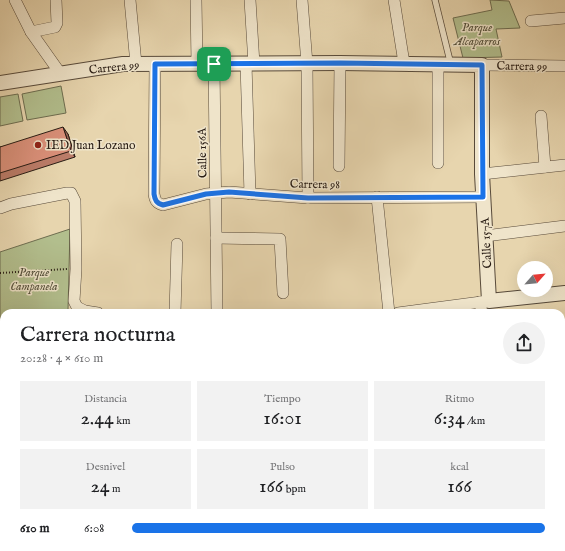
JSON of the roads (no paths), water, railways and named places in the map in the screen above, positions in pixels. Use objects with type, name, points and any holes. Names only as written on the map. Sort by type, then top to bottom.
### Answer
[{"type":"street","points":[[15,0],[31,32],[60,74]]},
{"type":"street","points":[[31,32],[54,27],[57,23],[56,0]]},
{"type":"street","points":[[130,0],[136,64]]},
{"type":"street","points":[[196,0],[197,64]]},
{"type":"street","points":[[250,0],[250,194]]},
{"type":"street","points":[[302,0],[307,64],[308,198]]},
{"type":"street","points":[[394,0],[404,63]]},
{"type":"street","points":[[531,21],[565,18]]},
{"type":"street","points":[[339,166],[340,63]]},
{"type":"street","name":"Carrera 99","points":[[0,83],[123,64],[404,63],[445,65],[565,66]]},
{"type":"street","name":"Carrera 98","points":[[155,64],[154,194],[155,200],[158,204],[163,205],[194,196],[229,192],[308,198],[483,197]]},
{"type":"street","name":"Calle 156A","points":[[214,64],[217,309]]},
{"type":"street","points":[[438,163],[445,65]]},
{"type":"street","name":"Calle 157A","points":[[482,65],[482,174],[485,236],[484,306]]},
{"type":"street","points":[[541,116],[545,167]]},
{"type":"street","points":[[482,174],[565,165]]},
{"type":"street","points":[[0,208],[10,204],[71,193],[75,201],[76,269],[74,301],[77,307],[81,309]]},
{"type":"street","points":[[377,197],[389,309]]},
{"type":"street","points":[[485,236],[565,226]]},
{"type":"street","points":[[216,238],[280,239],[283,293]]},
{"type":"street","points":[[175,309],[177,244]]},
{"type":"street","points":[[447,309],[484,306],[565,293]]},
{"type":"lane","points":[[435,0],[445,65]]},
{"type":"place","name":"IED Juan Lozano","points":[[38,145]]},
{"type":"park label","name":"Parque Alcaparros","points":[[477,34]]},
{"type":"park label","name":"Parque Campanela","points":[[34,279]]}]
